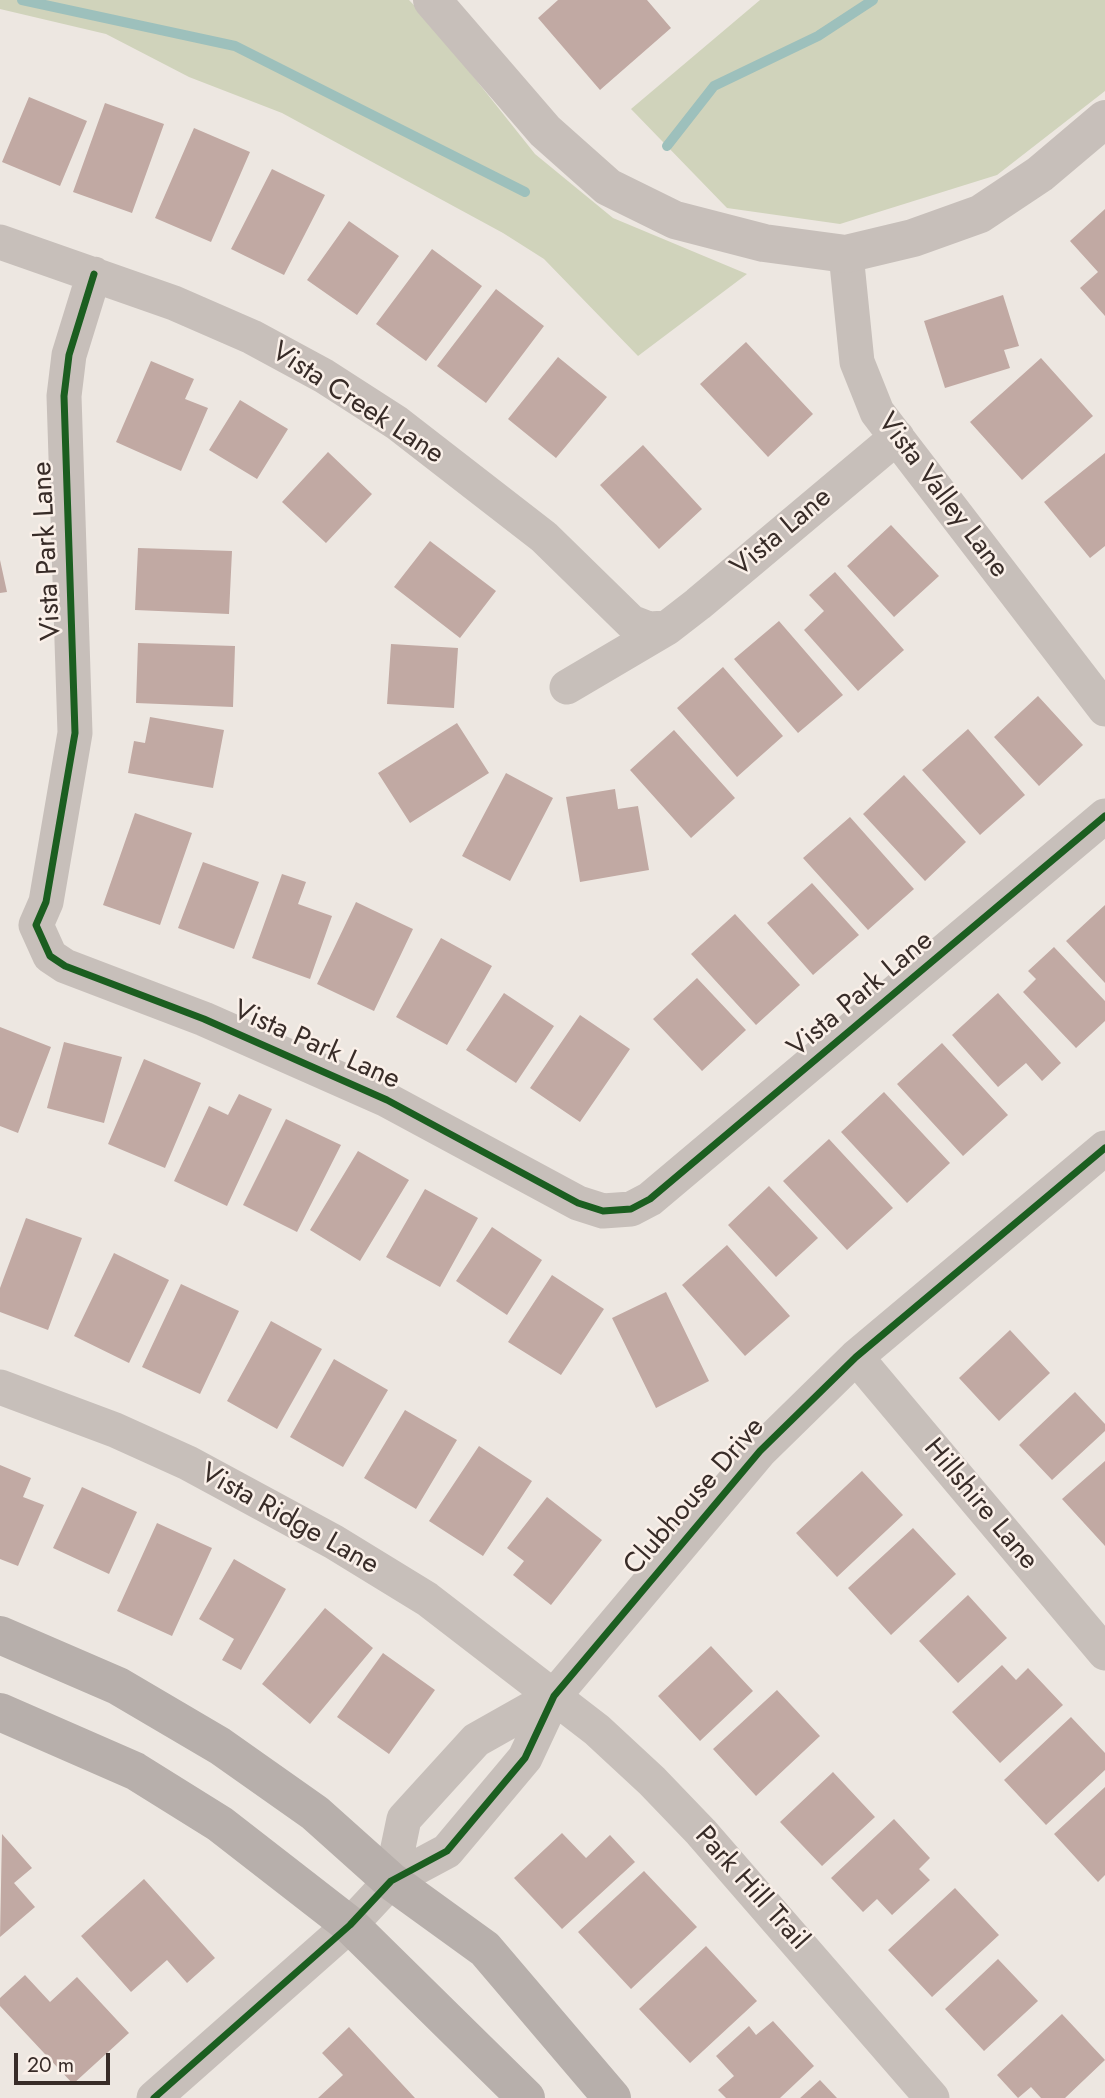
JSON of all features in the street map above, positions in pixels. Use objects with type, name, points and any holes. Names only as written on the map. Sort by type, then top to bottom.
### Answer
[{"type":"main road","points":[[0,1635],[118,1686],[220,1746],[315,1813],[391,1881],[485,1949],[612,2098]]},
{"type":"main road","points":[[0,1712],[146,1777],[220,1824],[351,1925],[526,2098]]},
{"type":"street","points":[[432,0],[545,131],[608,187],[675,220],[764,243],[846,254],[913,238],[979,214],[1040,174],[1105,119]]},
{"type":"street","name":"Vista Creek Lane","points":[[0,242],[94,274],[252,337],[345,389],[397,423],[544,537],[631,622],[649,629],[667,628]]},
{"type":"street","name":"Vista Valley Lane","points":[[846,254],[857,362],[877,412],[1105,709]]},
{"type":"street","name":"Vista Park Lane","points":[[94,274],[69,355],[64,396],[75,733],[46,902],[36,925],[50,956],[65,966],[204,1020],[387,1100],[578,1203],[603,1211],[631,1209],[650,1199],[1105,816]]},
{"type":"street","name":"Vista Lane","points":[[567,687],[667,628],[897,437]]},
{"type":"street","name":"Clubhouse Drive","points":[[391,1881],[447,1851],[525,1758],[554,1696],[760,1451],[856,1357],[1105,1148]]},
{"type":"street","name":"Hillshire Lane","points":[[856,1357],[1105,1653]]},
{"type":"street","name":"Vista Ridge Lane","points":[[0,1387],[115,1430],[265,1503],[427,1599],[554,1696]]},
{"type":"street","name":"Clubhouse Drive","points":[[391,1881],[404,1819],[475,1740],[554,1696]]},
{"type":"street","name":"Park Hill Trail","points":[[554,1696],[597,1730],[701,1832],[932,2098]]},
{"type":"street","points":[[154,2098],[351,1925],[391,1881]]},
{"type":"green space","points":[[0,0],[409,0],[430,22],[535,154],[613,218],[747,274],[638,356],[544,259],[503,233],[282,113],[189,77],[106,34],[0,9]]},
{"type":"green space","points":[[760,0],[1105,0],[1105,91],[997,175],[840,224],[727,208],[631,109]]},
{"type":"building","points":[[558,0],[647,0],[671,28],[600,90],[538,18]]},
{"type":"building","points":[[29,97],[87,121],[60,186],[2,162]]},
{"type":"building","points":[[105,103],[164,124],[132,213],[73,192]]},
{"type":"building","points":[[194,128],[250,152],[211,242],[155,218]]},
{"type":"building","points":[[272,169],[325,195],[284,275],[231,249]]},
{"type":"building","points":[[1105,209],[1105,316],[1080,288],[1098,272],[1070,241]]},
{"type":"building","points":[[349,221],[399,256],[357,315],[307,280]]},
{"type":"building","points":[[432,249],[482,286],[426,361],[376,324]]},
{"type":"building","points":[[496,289],[544,326],[486,403],[437,366]]},
{"type":"building","points":[[1003,295],[1019,346],[1004,350],[1010,368],[945,388],[924,321]]},
{"type":"building","points":[[746,342],[813,414],[768,457],[700,384]]},
{"type":"building","points":[[558,357],[607,397],[556,458],[508,419]]},
{"type":"building","points":[[1041,358],[1093,416],[1022,480],[970,422]]},
{"type":"building","points":[[151,361],[194,379],[185,399],[208,408],[181,471],[116,442]]},
{"type":"building","points":[[240,400],[288,429],[257,479],[209,450]]},
{"type":"building","points":[[643,445],[702,509],[659,549],[600,485]]},
{"type":"building","points":[[328,452],[372,494],[326,543],[282,502]]},
{"type":"building","points":[[1105,453],[1105,546],[1090,558],[1044,502]]},
{"type":"building","points":[[891,525],[939,576],[894,617],[847,566]]},
{"type":"building","points":[[430,541],[496,591],[460,638],[394,587]]},
{"type":"building","points":[[138,548],[232,551],[229,614],[135,610]]},
{"type":"building","points":[[0,560],[7,592],[0,593]]},
{"type":"building","points":[[835,572],[904,650],[858,691],[804,630],[824,611],[809,595]]},
{"type":"building","points":[[779,621],[843,695],[798,733],[734,659]]},
{"type":"building","points":[[138,643],[235,646],[233,707],[136,703]]},
{"type":"building","points":[[391,644],[458,648],[454,708],[387,704]]},
{"type":"building","points":[[723,667],[783,736],[737,777],[677,708]]},
{"type":"building","points":[[1038,696],[1083,745],[1039,786],[994,737]]},
{"type":"building","points":[[150,717],[224,730],[213,788],[128,773],[134,741],[145,743]]},
{"type":"building","points":[[457,723],[489,773],[410,823],[378,773]]},
{"type":"building","points":[[968,729],[1025,795],[980,835],[922,770]]},
{"type":"building","points":[[674,730],[735,798],[691,838],[630,770]]},
{"type":"building","points":[[506,773],[553,798],[510,881],[462,856]]},
{"type":"building","points":[[904,775],[966,842],[925,881],[863,814]]},
{"type":"building","points":[[615,789],[618,809],[638,806],[649,870],[580,882],[566,797]]},
{"type":"building","points":[[135,813],[192,833],[160,925],[103,905]]},
{"type":"building","points":[[850,817],[914,889],[868,930],[803,858]]},
{"type":"building","points":[[203,862],[259,882],[234,949],[178,928]]},
{"type":"building","points":[[282,874],[306,882],[298,904],[332,916],[310,979],[252,958]]},
{"type":"building","points":[[812,883],[859,935],[813,975],[767,923]]},
{"type":"building","points":[[356,902],[413,929],[374,1011],[317,984]]},
{"type":"building","points":[[1105,905],[1105,983],[1066,941]]},
{"type":"building","points":[[735,914],[800,985],[756,1025],[691,954]]},
{"type":"building","points":[[441,938],[492,966],[447,1045],[396,1017]]},
{"type":"building","points":[[1054,947],[1105,1001],[1105,1021],[1076,1048],[1023,992],[1036,979],[1028,971]]},
{"type":"building","points":[[697,978],[746,1030],[702,1071],[653,1019]]},
{"type":"building","points":[[504,993],[554,1026],[516,1083],[466,1050]]},
{"type":"building","points":[[998,993],[1061,1063],[1042,1081],[1026,1063],[998,1087],[952,1035]]},
{"type":"building","points":[[580,1015],[630,1049],[580,1122],[530,1088]]},
{"type":"building","points":[[0,1027],[51,1047],[18,1133],[0,1126]]},
{"type":"building","points":[[64,1042],[122,1057],[104,1123],[47,1108]]},
{"type":"building","points":[[942,1043],[1008,1115],[963,1156],[897,1084]]},
{"type":"building","points":[[144,1059],[201,1083],[165,1168],[108,1144]]},
{"type":"building","points":[[884,1092],[950,1163],[907,1203],[841,1132]]},
{"type":"building","points":[[239,1094],[272,1109],[227,1206],[174,1181],[209,1106],[228,1115]]},
{"type":"building","points":[[286,1119],[341,1145],[297,1232],[243,1205]]},
{"type":"building","points":[[829,1139],[893,1208],[847,1250],[783,1181]]},
{"type":"building","points":[[358,1151],[409,1180],[360,1261],[310,1230]]},
{"type":"building","points":[[769,1186],[818,1238],[776,1277],[728,1225]]},
{"type":"building","points":[[425,1189],[478,1218],[440,1287],[386,1257]]},
{"type":"building","points":[[26,1218],[82,1238],[48,1330],[0,1312],[0,1288]]},
{"type":"building","points":[[492,1227],[542,1260],[507,1315],[456,1281]]},
{"type":"building","points":[[727,1245],[790,1316],[745,1356],[682,1285]]},
{"type":"building","points":[[114,1253],[169,1280],[129,1363],[74,1336]]},
{"type":"building","points":[[552,1275],[604,1309],[561,1375],[508,1342]]},
{"type":"building","points":[[181,1284],[239,1311],[200,1394],[142,1367]]},
{"type":"building","points":[[666,1292],[709,1381],[656,1408],[612,1318]]},
{"type":"building","points":[[271,1321],[322,1349],[277,1429],[227,1401]]},
{"type":"building","points":[[1010,1330],[1050,1373],[999,1421],[959,1378]]},
{"type":"building","points":[[334,1359],[388,1390],[343,1467],[290,1437]]},
{"type":"building","points":[[1075,1392],[1105,1424],[1105,1431],[1052,1480],[1019,1445]]},
{"type":"building","points":[[405,1410],[457,1440],[416,1509],[364,1478]]},
{"type":"building","points":[[479,1446],[532,1481],[483,1556],[429,1521]]},
{"type":"building","points":[[1105,1461],[1105,1546],[1062,1499]]},
{"type":"building","points":[[0,1465],[31,1478],[23,1497],[44,1505],[18,1566],[0,1559]]},
{"type":"building","points":[[862,1471],[903,1515],[837,1577],[796,1533]]},
{"type":"building","points":[[82,1487],[137,1512],[109,1574],[53,1548]]},
{"type":"building","points":[[547,1497],[602,1540],[551,1605],[513,1575],[524,1561],[507,1548]]},
{"type":"building","points":[[157,1523],[212,1548],[172,1636],[117,1611]]},
{"type":"building","points":[[913,1528],[956,1574],[891,1635],[848,1588]]},
{"type":"building","points":[[234,1559],[286,1589],[241,1670],[222,1660],[234,1639],[199,1619]]},
{"type":"building","points":[[968,1595],[1007,1638],[958,1683],[919,1641]]},
{"type":"building","points":[[325,1608],[373,1648],[310,1724],[262,1684]]},
{"type":"building","points":[[711,1646],[753,1691],[700,1741],[658,1696]]},
{"type":"building","points":[[383,1653],[435,1690],[389,1754],[337,1717]]},
{"type":"building","points":[[1002,1665],[1016,1680],[1028,1668],[1063,1705],[1000,1763],[952,1712]]},
{"type":"building","points":[[777,1690],[820,1736],[756,1796],[713,1749]]},
{"type":"building","points":[[1071,1717],[1105,1753],[1105,1770],[1046,1825],[1004,1780]]},
{"type":"building","points":[[833,1772],[875,1817],[822,1866],[780,1822]]},
{"type":"building","points":[[1105,1787],[1105,1875],[1098,1882],[1054,1834]]},
{"type":"building","points":[[894,1819],[930,1858],[919,1869],[930,1880],[892,1915],[877,1899],[863,1912],[831,1878]]},
{"type":"building","points":[[562,1833],[586,1858],[610,1835],[635,1862],[562,1929],[514,1878]]},
{"type":"building","points":[[2,1834],[32,1868],[14,1883],[35,1907],[0,1937]]},
{"type":"building","points":[[644,1871],[697,1927],[631,1989],[578,1932]]},
{"type":"building","points":[[144,1879],[215,1958],[187,1983],[167,1960],[131,1992],[81,1936]]},
{"type":"building","points":[[955,1888],[999,1935],[932,1997],[888,1950]]},
{"type":"building","points":[[706,1946],[757,2001],[690,2063],[639,2009]]},
{"type":"building","points":[[998,1959],[1038,2001],[984,2051],[945,2009]]},
{"type":"building","points":[[25,1975],[50,2002],[77,1977],[129,2033],[73,2084],[0,2006],[0,1998]]},
{"type":"building","points":[[1062,2014],[1105,2060],[1065,2098],[1041,2098],[1031,2087],[1018,2098],[997,2075]]},
{"type":"building","points":[[773,2021],[814,2066],[780,2098],[726,2098],[718,2090],[734,2076],[716,2056],[749,2026],[756,2035]]},
{"type":"building","points":[[349,2027],[415,2098],[318,2098],[343,2075],[322,2053]]},
{"type":"building","points":[[820,2080],[837,2098],[800,2098]]},
{"type":"waterway","points":[[22,0],[235,46],[525,192]]},
{"type":"waterway","points":[[667,146],[714,86],[818,36],[873,0]]},
{"type":"cycle path","points":[[94,274],[69,355],[64,396],[75,733],[46,902],[36,925],[50,956],[65,966],[204,1019],[387,1100],[578,1203],[603,1211],[631,1209],[650,1199],[1105,816]]},
{"type":"cycle path","points":[[154,2098],[350,1925],[391,1881],[447,1851],[525,1758],[554,1696],[760,1451],[856,1357],[1105,1148]]}]
